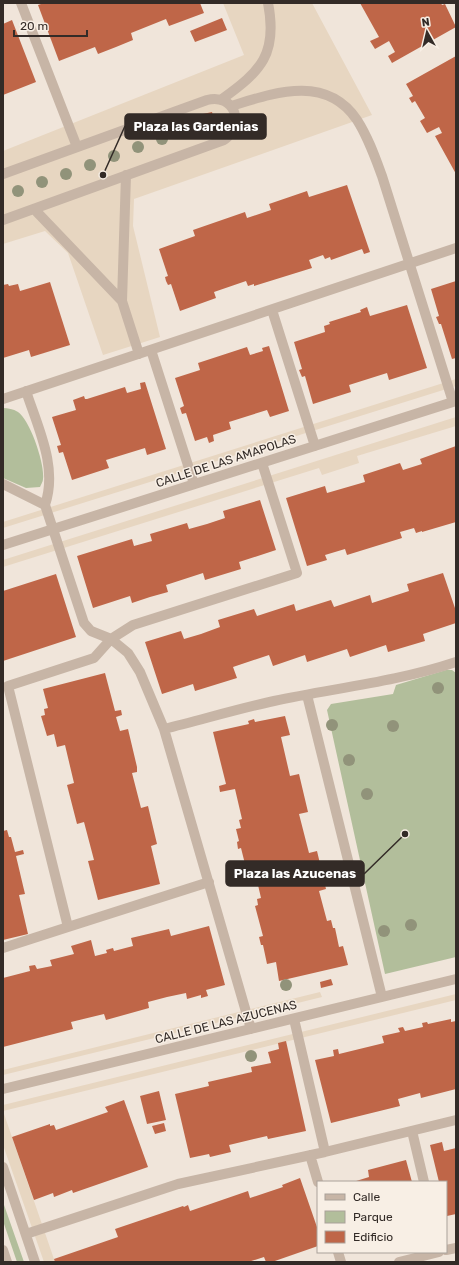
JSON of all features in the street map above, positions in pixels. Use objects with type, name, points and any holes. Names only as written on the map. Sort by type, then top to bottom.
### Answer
[{"type":"street","points":[[21,3],[77,147]]},
{"type":"street","points":[[3,174],[207,100],[222,99],[245,83],[260,67],[268,52],[271,37],[268,3]]},
{"type":"street","points":[[231,106],[268,95],[298,90],[322,92],[341,102],[356,119],[370,144],[382,176],[454,402]]},
{"type":"street","points":[[3,220],[224,140],[229,136],[236,124],[236,117],[231,106],[222,99]]},
{"type":"street","points":[[126,175],[122,301],[139,354]]},
{"type":"street","points":[[34,209],[122,301]]},
{"type":"street","points":[[3,399],[456,248]]},
{"type":"street","points":[[272,310],[315,446]]},
{"type":"street","points":[[151,350],[194,484]]},
{"type":"street","points":[[26,391],[49,466],[50,486],[45,505],[84,623],[91,631],[111,639],[128,653],[140,672],[164,729],[252,1029]]},
{"type":"street","name":"CALLE DE LAS AMAPOLAS","points":[[3,545],[454,402]]},
{"type":"street","points":[[68,927],[8,686],[94,658],[111,639],[133,625],[297,573],[262,463]]},
{"type":"street","points":[[3,484],[45,505]]},
{"type":"street","points":[[164,729],[273,701],[381,682],[426,672],[456,662]]},
{"type":"street","points":[[307,695],[382,997]]},
{"type":"street","points":[[3,948],[209,882]]},
{"type":"street","name":"CALLE DE LAS AZUCENAS","points":[[3,1089],[456,979]]},
{"type":"street","points":[[294,1019],[325,1152]]},
{"type":"street","points":[[26,1234],[178,1184],[325,1152],[456,1120]]},
{"type":"street","points":[[412,1131],[424,1181]]},
{"type":"street","points":[[310,1155],[318,1181]]},
{"type":"street","points":[[3,1167],[35,1262]]},
{"type":"street","points":[[3,1250],[7,1262]]},
{"type":"street","points":[[399,1262],[435,1253]]},
{"type":"green space","points":[[3,408],[18,412],[23,417],[32,433],[42,463],[43,480],[40,487],[26,488],[3,478]]},
{"type":"green space","points":[[446,670],[452,670],[456,673],[456,957],[385,974],[327,710],[331,704],[393,694],[396,685]]},
{"type":"green space","points":[[3,1202],[24,1262],[17,1262],[3,1221]]},
{"type":"shaded area","points":[[223,3],[312,3],[372,115],[134,199],[133,226],[160,337],[103,355],[68,253],[45,231],[3,244],[3,151],[244,55]]},
{"type":"shaded area","points":[[456,379],[456,386],[3,528],[3,522]]},
{"type":"shaded area","points":[[456,417],[456,426],[357,456],[359,463],[322,475],[319,468],[3,567],[3,560]]},
{"type":"shaded area","points":[[320,992],[322,997],[3,1075],[3,1070]]},
{"type":"shaded area","points":[[456,994],[456,1000],[3,1111],[3,1105]]},
{"type":"shaded area","points":[[3,1111],[55,1262],[44,1262],[3,1145]]},
{"type":"building","points":[[44,3],[200,3],[204,13],[169,26],[166,19],[131,33],[133,40],[116,47],[98,54],[95,47],[59,61],[38,5]]},
{"type":"building","points":[[360,3],[445,4],[456,27],[392,63],[388,56],[395,52],[389,41],[375,49],[370,41],[379,37]]},
{"type":"building","points":[[222,18],[227,30],[195,42],[190,31]]},
{"type":"building","points":[[12,20],[36,82],[3,95],[3,24]]},
{"type":"building","points":[[456,56],[456,174],[435,136],[442,133],[439,127],[427,133],[420,121],[425,118],[415,101],[412,103],[409,98],[413,96],[406,84]]},
{"type":"building","points":[[212,112],[217,130],[208,133],[203,114]]},
{"type":"building","points":[[347,185],[370,252],[364,254],[362,249],[331,260],[330,257],[325,259],[323,255],[309,260],[312,268],[254,286],[254,284],[248,286],[246,281],[214,292],[216,298],[180,311],[171,284],[168,285],[166,281],[165,277],[168,276],[159,249],[195,236],[193,230],[245,212],[247,218],[271,210],[269,204],[307,191],[309,197]]},
{"type":"building","points":[[456,281],[456,358],[452,359],[441,324],[439,324],[436,317],[439,316],[431,289]]},
{"type":"building","points":[[50,282],[70,345],[31,357],[29,350],[3,358],[3,285],[8,284],[9,286],[18,284],[20,291]]},
{"type":"building","points":[[407,305],[427,368],[389,380],[387,373],[349,385],[351,392],[313,404],[305,376],[302,377],[299,370],[302,369],[294,342],[325,332],[324,326],[330,324],[329,322],[361,312],[360,310],[367,307],[370,316]]},
{"type":"building","points":[[269,346],[289,411],[270,417],[267,410],[229,422],[231,429],[213,435],[214,441],[209,443],[207,437],[195,441],[186,413],[182,414],[180,408],[184,406],[175,378],[200,370],[198,363],[247,347],[250,355],[263,351],[262,348]]},
{"type":"building","points":[[145,382],[166,449],[147,455],[145,448],[106,460],[109,468],[72,480],[63,452],[59,453],[57,446],[61,445],[52,417],[76,410],[73,400],[84,396],[85,399],[87,399],[125,387],[127,393],[141,389],[140,383]]},
{"type":"building","points":[[456,446],[456,522],[422,532],[416,533],[414,528],[400,532],[402,538],[347,555],[345,549],[325,555],[327,560],[307,566],[286,498],[325,486],[327,493],[365,482],[363,475],[400,463],[403,470],[422,464],[420,459]]},
{"type":"building","points":[[260,500],[276,550],[239,562],[241,569],[205,580],[203,573],[166,585],[168,592],[132,603],[130,596],[93,608],[77,556],[132,539],[134,546],[152,541],[150,534],[187,523],[189,529],[207,524],[225,518],[223,511]]},
{"type":"building","points":[[443,573],[456,611],[456,623],[423,634],[425,641],[388,652],[386,645],[350,657],[347,649],[307,662],[305,655],[273,666],[269,655],[233,667],[237,678],[195,691],[193,684],[162,694],[145,642],[181,631],[184,639],[201,634],[220,627],[218,620],[254,609],[257,616],[294,604],[296,611],[331,600],[334,607],[370,595],[372,603],[409,591],[407,584]]},
{"type":"building","points":[[56,574],[76,637],[3,661],[3,591]]},
{"type":"building","points":[[105,673],[115,711],[121,710],[122,715],[116,717],[120,731],[128,729],[137,767],[137,772],[132,773],[141,808],[148,806],[157,844],[151,846],[160,884],[98,900],[88,861],[94,860],[84,822],[77,824],[67,785],[74,783],[65,745],[57,747],[54,734],[47,736],[41,716],[45,715],[44,709],[48,708],[43,689]]},
{"type":"building","points":[[285,716],[290,735],[281,737],[290,776],[299,774],[308,812],[299,814],[309,853],[317,851],[326,889],[319,891],[327,921],[331,920],[333,928],[335,928],[339,947],[343,946],[348,965],[279,981],[276,962],[267,964],[263,945],[261,945],[259,937],[263,936],[255,906],[258,905],[257,899],[261,898],[258,885],[254,886],[253,879],[256,878],[253,866],[246,868],[241,848],[238,849],[237,842],[239,841],[236,829],[241,828],[239,820],[242,819],[235,789],[220,792],[219,786],[226,784],[213,732],[249,724],[248,721],[254,719],[255,722]]},
{"type":"building","points":[[7,830],[9,837],[11,837],[15,852],[23,850],[24,854],[16,856],[25,894],[19,895],[28,934],[3,940],[3,831]]},
{"type":"building","points":[[209,926],[225,985],[206,990],[208,996],[201,998],[201,995],[187,999],[186,993],[167,997],[148,1002],[149,1008],[106,1020],[104,1014],[71,1022],[73,1029],[3,1047],[3,978],[30,971],[29,966],[35,965],[37,969],[52,966],[50,960],[74,954],[71,946],[91,940],[95,956],[107,953],[106,950],[113,948],[114,951],[133,946],[131,938],[169,929],[171,936]]},
{"type":"building","points":[[331,979],[333,985],[321,988],[320,982]]},
{"type":"building","points":[[451,1019],[451,1022],[456,1021],[456,1089],[421,1098],[420,1093],[398,1099],[400,1106],[331,1123],[315,1060],[334,1056],[333,1050],[338,1049],[339,1054],[384,1043],[382,1036],[400,1032],[398,1028],[403,1027],[405,1031],[423,1027],[422,1023],[427,1022],[428,1024]]},
{"type":"building","points":[[286,1041],[306,1131],[268,1139],[267,1136],[229,1145],[231,1152],[210,1157],[209,1154],[190,1158],[175,1094],[209,1086],[208,1082],[252,1072],[251,1067],[271,1063],[268,1052],[279,1049],[278,1043]]},
{"type":"building","points":[[159,1091],[166,1120],[147,1124],[140,1096]]},
{"type":"building","points":[[124,1100],[148,1167],[73,1193],[72,1190],[54,1197],[53,1193],[34,1200],[12,1137],[50,1124],[50,1126],[54,1125],[56,1130],[108,1112],[105,1107]]},
{"type":"building","points":[[164,1123],[166,1131],[155,1134],[152,1126]]},
{"type":"building","points":[[442,1142],[444,1151],[456,1148],[456,1214],[447,1216],[447,1181],[439,1181],[430,1145]]},
{"type":"building","points":[[406,1160],[412,1181],[356,1181],[369,1177],[368,1170]]},
{"type":"building","points":[[300,1178],[317,1227],[317,1246],[272,1262],[266,1262],[264,1257],[248,1262],[55,1262],[54,1259],[118,1237],[115,1229],[183,1206],[188,1205],[190,1211],[248,1191],[250,1198],[283,1187],[282,1185]]},
{"type":"place","name":"Plaza las Gardenias","points":[[103,175]]},
{"type":"place","name":"Plaza las Azucenas","points":[[405,834]]}]
